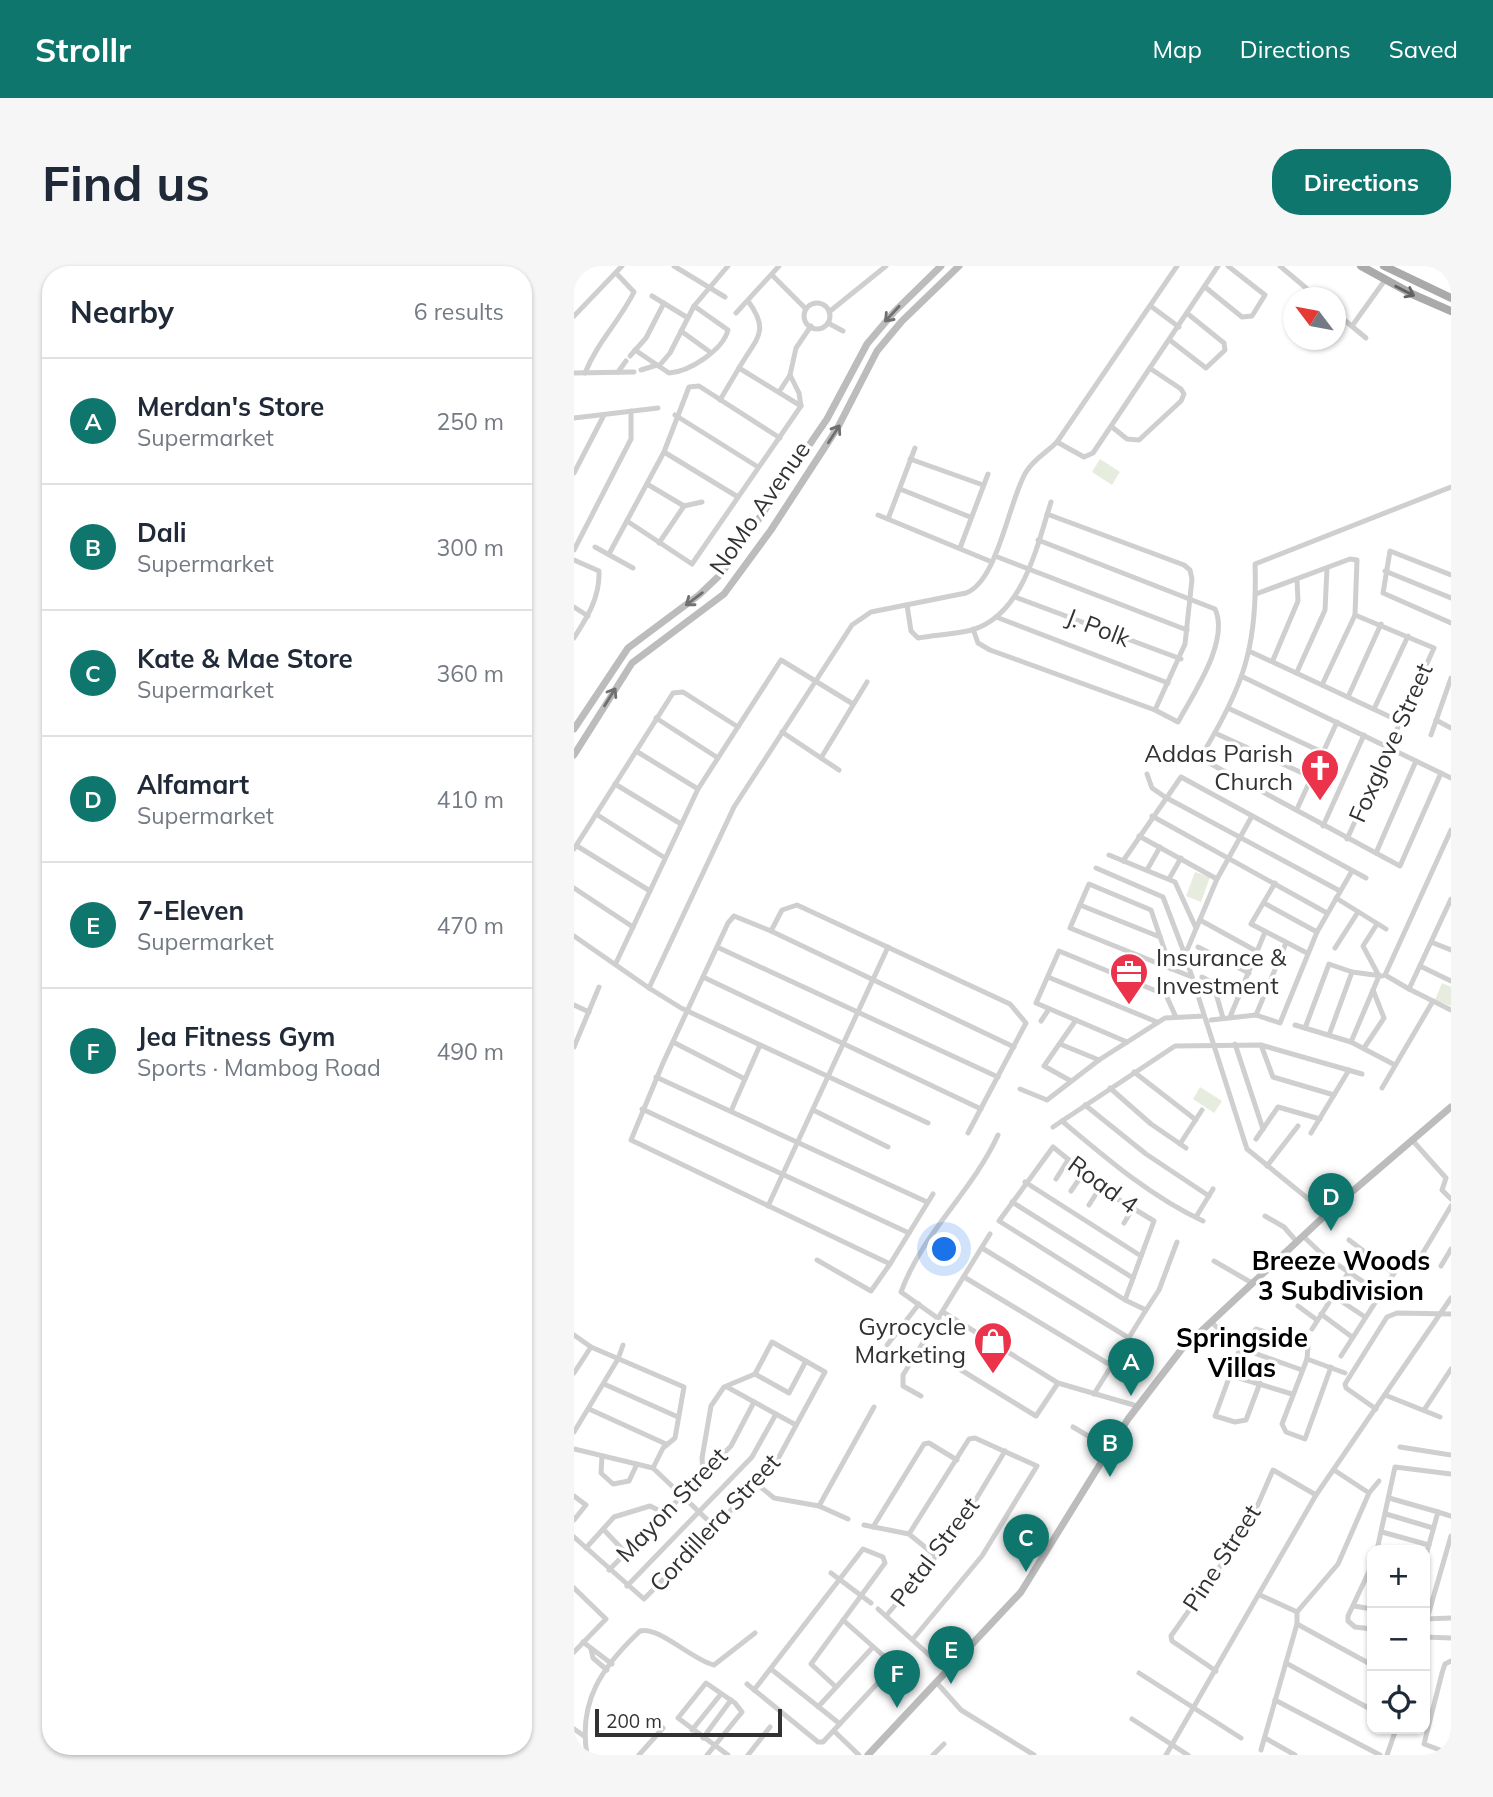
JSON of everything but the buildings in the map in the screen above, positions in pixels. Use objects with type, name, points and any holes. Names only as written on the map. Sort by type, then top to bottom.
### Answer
[{"type":"main road","name":"NoMo Avenue","points":[[574,729],[628,648],[699,595],[721,575],[827,419],[867,344],[894,312],[941,266]]},
{"type":"main road","name":"NoMo Avenue","points":[[574,755],[632,663],[724,594],[838,427],[877,351],[902,321],[959,266]]},
{"type":"main road","points":[[1361,266],[1451,310]]},
{"type":"main road","points":[[1384,266],[1451,298]]},
{"type":"main road","points":[[867,344],[877,351]]},
{"type":"main road","points":[[868,1755],[1020,1592],[1137,1406],[1181,1350],[1327,1214],[1451,1107]]},
{"type":"street","points":[[574,316],[622,266]]},
{"type":"street","points":[[674,266],[725,298]]},
{"type":"street","points":[[641,370],[658,365],[694,306],[728,266]]},
{"type":"street","points":[[736,313],[779,266]]},
{"type":"street","points":[[772,275],[806,309],[806,321],[811,326],[822,327],[828,323],[830,312],[886,266]]},
{"type":"street","points":[[649,988],[734,807],[859,618],[970,592],[993,559],[1024,475],[1034,460],[1057,442],[1152,307],[1177,266]]},
{"type":"street","points":[[1057,442],[1078,455],[1088,457],[1171,341],[1218,266]]},
{"type":"street","points":[[1205,287],[1242,317],[1252,316],[1265,295],[1228,266]]},
{"type":"street","points":[[1280,266],[1305,287]]},
{"type":"street","points":[[585,373],[597,344],[620,320],[634,292],[616,273]]},
{"type":"street","points":[[1352,326],[1385,280]]},
{"type":"street","points":[[652,296],[688,318]]},
{"type":"street","points":[[720,400],[761,328],[761,320],[748,302]]},
{"type":"street","points":[[618,372],[646,338],[664,303]]},
{"type":"street","points":[[806,309],[817,303],[825,305],[830,312]]},
{"type":"street","points":[[635,350],[674,373],[695,367],[725,338],[729,330],[694,306]]},
{"type":"street","points":[[1152,307],[1179,327]]},
{"type":"street","points":[[1171,341],[1206,368],[1225,350],[1224,343],[1188,314]]},
{"type":"street","points":[[1346,321],[1366,338]]},
{"type":"street","points":[[828,323],[843,331]]},
{"type":"street","points":[[779,392],[790,375],[796,348],[811,326]]},
{"type":"street","points":[[681,331],[710,352]]},
{"type":"street","points":[[739,368],[801,406]]},
{"type":"street","points":[[1112,427],[1127,439],[1139,440],[1181,401],[1184,394],[1181,389],[1151,369]]},
{"type":"street","points":[[574,373],[634,372]]},
{"type":"street","points":[[627,521],[692,564],[801,406],[799,393],[790,375]]},
{"type":"street","points":[[609,554],[664,452],[675,415],[689,387],[699,386],[780,438]]},
{"type":"street","points":[[574,418],[658,408]]},
{"type":"street","points":[[574,550],[632,439],[631,411]]},
{"type":"street","points":[[574,473],[604,415]]},
{"type":"street","points":[[675,415],[758,467]]},
{"type":"street","points":[[888,519],[915,448]]},
{"type":"street","points":[[664,452],[738,497]]},
{"type":"street","points":[[910,459],[983,485]]},
{"type":"street","points":[[960,548],[988,474]]},
{"type":"street","points":[[647,484],[684,506],[702,502]]},
{"type":"street","points":[[1200,758],[1230,709],[1251,652],[1256,594],[1255,564],[1451,487]]},
{"type":"street","points":[[900,489],[970,517]]},
{"type":"street","points":[[906,605],[914,637],[973,629],[996,617],[1015,597],[1051,502]]},
{"type":"street","points":[[660,543],[684,506]]},
{"type":"street","points":[[1048,514],[1187,566],[1191,573],[1187,630],[1181,659],[1155,710]]},
{"type":"street","points":[[878,515],[960,548],[1027,568],[1187,630]]},
{"type":"street","points":[[1038,540],[1215,609],[1217,634],[1205,674],[1173,731]]},
{"type":"street","points":[[595,547],[633,568]]},
{"type":"street","points":[[1451,575],[1390,551],[1383,593],[1451,622]]},
{"type":"street","points":[[1256,594],[1350,559],[1357,560],[1355,615],[1322,685]]},
{"type":"street","points":[[574,560],[599,571],[597,593],[588,616],[574,638]]},
{"type":"street","points":[[1297,672],[1325,610],[1326,568]]},
{"type":"street","points":[[1385,571],[1451,598]]},
{"type":"street","points":[[1273,660],[1298,601],[1297,580]]},
{"type":"street","name":"J. Polk","points":[[1015,597],[1181,659]]},
{"type":"street","points":[[574,607],[588,616]]},
{"type":"street","points":[[1355,615],[1408,636],[1374,709]]},
{"type":"street","points":[[996,617],[1168,683]]},
{"type":"street","points":[[1348,697],[1381,624]]},
{"type":"street","points":[[973,629],[978,643],[990,650],[1155,710],[1178,722]]},
{"type":"street","name":"Foxglove Street","points":[[1348,839],[1434,648],[1408,636]]},
{"type":"street","points":[[1251,652],[1399,721]]},
{"type":"street","points":[[616,962],[698,789],[780,660],[853,704]]},
{"type":"street","points":[[1243,677],[1451,778]]},
{"type":"street","points":[[1431,735],[1451,678]]},
{"type":"street","points":[[821,758],[867,682]]},
{"type":"street","points":[[649,891],[575,848],[670,695],[679,691],[738,727]]},
{"type":"street","points":[[1444,700],[1451,704]]},
{"type":"street","points":[[1230,709],[1322,752]]},
{"type":"street","points":[[656,718],[718,758]]},
{"type":"street","points":[[1436,720],[1451,728]]},
{"type":"street","points":[[1297,809],[1337,722]]},
{"type":"street","points":[[782,732],[839,770]]},
{"type":"street","points":[[1215,733],[1311,777]]},
{"type":"street","points":[[1323,826],[1364,735]]},
{"type":"street","points":[[1185,750],[1400,866],[1441,773]]},
{"type":"street","points":[[636,751],[698,789]]},
{"type":"street","points":[[1376,853],[1416,761]]},
{"type":"street","points":[[1147,774],[1152,788],[1165,797],[1340,891]]},
{"type":"street","points":[[1123,861],[1181,776],[1366,878]]},
{"type":"street","points":[[615,783],[681,824]]},
{"type":"street","points":[[596,814],[665,858]]},
{"type":"street","points":[[1152,816],[1328,913]]},
{"type":"street","points":[[1185,955],[1217,879],[1252,816]]},
{"type":"street","points":[[1351,1042],[1373,990],[1451,830]]},
{"type":"street","points":[[1139,836],[1217,879]]},
{"type":"street","points":[[1147,870],[1160,847]]},
{"type":"street","points":[[1109,855],[1176,883],[1196,929]]},
{"type":"street","points":[[1169,879],[1181,858]]},
{"type":"street","points":[[1096,868],[1163,897],[1185,955],[1247,1149],[1327,1214]]},
{"type":"street","points":[[1211,1020],[1256,1015],[1280,1023],[1307,953],[1352,871]]},
{"type":"street","points":[[1275,883],[1251,924],[1307,953]]},
{"type":"street","points":[[1171,969],[1151,910],[1089,884],[1070,928],[1171,969],[1192,977]]},
{"type":"street","points":[[574,888],[633,926]]},
{"type":"street","points":[[1336,898],[1386,929]]},
{"type":"street","points":[[1409,989],[1451,899]]},
{"type":"street","points":[[1264,903],[1317,932]]},
{"type":"street","points":[[771,931],[782,910],[792,904],[1010,1004],[1026,1023],[968,1133]]},
{"type":"street","points":[[1080,905],[1160,937]]},
{"type":"street","points":[[1335,948],[1357,912]]},
{"type":"street","points":[[890,1264],[631,1140],[656,1077],[734,916],[1014,1047]]},
{"type":"street","points":[[1200,920],[1258,952]]},
{"type":"street","points":[[1377,924],[1363,946],[1382,975]]},
{"type":"street","points":[[1226,1018],[1239,997],[1265,932]]},
{"type":"street","points":[[574,936],[616,962],[649,988],[688,1011],[928,1123]]},
{"type":"street","points":[[1431,942],[1451,950]]},
{"type":"street","points":[[1256,1015],[1286,943]]},
{"type":"street","points":[[717,947],[859,1010],[998,1077]]},
{"type":"street","points":[[768,1206],[888,947]]},
{"type":"street","points":[[1198,947],[1248,973]]},
{"type":"street","points":[[1127,1042],[1036,1003],[1059,951],[1166,995],[1175,1015]]},
{"type":"street","points":[[1305,1028],[1329,964],[1352,972],[1382,975],[1451,1010]]},
{"type":"street","points":[[1420,966],[1451,981]]},
{"type":"street","points":[[1329,1035],[1352,972]]},
{"type":"street","points":[[703,977],[981,1109]]},
{"type":"street","points":[[1048,977],[1157,1022]]},
{"type":"street","points":[[1202,977],[1239,997]]},
{"type":"street","points":[[1213,983],[1226,1018]]},
{"type":"street","points":[[575,1042],[599,987]]},
{"type":"street","points":[[1364,1048],[1384,1018],[1373,990]]},
{"type":"street","points":[[1382,1088],[1433,1001]]},
{"type":"street","points":[[574,1005],[589,1012]]},
{"type":"street","points":[[1041,1021],[1049,1009]]},
{"type":"street","points":[[1020,1089],[1047,1100],[1099,1060],[1157,1022],[1175,1015],[1204,1016]]},
{"type":"street","points":[[1071,1080],[1044,1066],[1076,1020]]},
{"type":"street","points":[[1295,1024],[1351,1042],[1395,1065]]},
{"type":"street","points":[[673,1042],[746,1079]]},
{"type":"street","points":[[1060,1044],[1099,1060]]},
{"type":"street","points":[[1235,1044],[1263,1129]]},
{"type":"street","points":[[731,1111],[760,1045]]},
{"type":"street","points":[[1261,1045],[1273,1077],[1334,1095]]},
{"type":"street","points":[[1053,1127],[1175,1046],[1261,1045],[1362,1074]]},
{"type":"street","points":[[1311,1133],[1349,1070]]},
{"type":"street","points":[[1134,1072],[1195,1120]]},
{"type":"street","points":[[656,1077],[928,1202]]},
{"type":"street","points":[[1110,1088],[1182,1146],[1202,1111]]},
{"type":"street","points":[[1085,1105],[1146,1154],[1209,1196]]},
{"type":"street","points":[[1256,1139],[1278,1107],[1320,1119]]},
{"type":"street","points":[[642,1109],[909,1233]]},
{"type":"street","points":[[813,1110],[888,1147]]},
{"type":"street","points":[[1062,1121],[1122,1171],[1203,1221]]},
{"type":"street","points":[[1267,1166],[1298,1126]]},
{"type":"street","points":[[939,1319],[901,1292],[927,1237],[980,1170],[998,1135]]},
{"type":"street","points":[[1413,1141],[1447,1178],[1442,1190],[1451,1199]]},
{"type":"street","name":"Road 4","points":[[1025,1182],[1053,1147],[1101,1186],[1154,1221],[1141,1256]]},
{"type":"street","points":[[1056,1179],[1068,1160]]},
{"type":"street","points":[[1071,1191],[1084,1172]]},
{"type":"street","points":[[1125,1300],[1141,1256],[1025,1182],[999,1221],[1125,1300],[1146,1310]]},
{"type":"street","points":[[1089,1205],[1101,1186]]},
{"type":"street","points":[[1196,1217],[1213,1189]]},
{"type":"street","points":[[817,1260],[871,1291],[933,1194]]},
{"type":"street","points":[[1012,1202],[1133,1278]]},
{"type":"street","points":[[1415,1266],[1451,1206]]},
{"type":"street","points":[[1124,1223],[1133,1208]]},
{"type":"street","points":[[1265,1216],[1380,1293]]},
{"type":"street","points":[[921,1396],[903,1386],[902,1382],[990,1234]]},
{"type":"street","points":[[1349,1241],[1393,1273]]},
{"type":"street","points":[[1094,1394],[1159,1290],[1177,1242]]},
{"type":"street","points":[[982,1248],[1129,1338]]},
{"type":"street","points":[[1441,1266],[1451,1249]]},
{"type":"street","points":[[1214,1261],[1252,1283]]},
{"type":"street","points":[[1341,1356],[1398,1267]]},
{"type":"street","points":[[1312,1329],[1348,1273]]},
{"type":"street","points":[[964,1277],[1112,1366]]},
{"type":"street","points":[[1314,1283],[1365,1317]]},
{"type":"street","points":[[1166,1755],[1316,1495],[1451,1298]]},
{"type":"street","points":[[887,1345],[919,1304]]},
{"type":"street","points":[[1298,1306],[1352,1337]]},
{"type":"street","points":[[943,1312],[1058,1383],[1137,1406]]},
{"type":"street","points":[[1376,1409],[1346,1388],[1345,1384],[1382,1322],[1397,1313],[1451,1314]]},
{"type":"street","points":[[1210,1322],[1240,1348],[1302,1370]]},
{"type":"street","points":[[1259,1384],[1246,1420],[1235,1422],[1215,1416],[1240,1348],[1256,1329],[1307,1340],[1307,1359],[1292,1394],[1282,1429],[1305,1439],[1331,1367]]},
{"type":"street","points":[[574,1335],[591,1347],[684,1387],[675,1438],[666,1444],[653,1468]]},
{"type":"street","points":[[703,1472],[702,1458],[711,1406],[722,1388],[755,1374],[772,1342],[806,1361],[789,1393],[755,1374]]},
{"type":"street","points":[[574,1432],[604,1384],[623,1345]]},
{"type":"street","points":[[922,1346],[1036,1416],[1058,1383]]},
{"type":"street","points":[[575,1369],[591,1347]]},
{"type":"street","points":[[1307,1359],[1345,1373]]},
{"type":"street","name":"Cordillera Street","points":[[627,1586],[644,1599],[774,1466],[825,1372],[806,1361]]},
{"type":"street","points":[[1424,1410],[1451,1369]]},
{"type":"street","points":[[1229,1375],[1292,1394]]},
{"type":"street","points":[[604,1384],[678,1417]]},
{"type":"street","points":[[727,1387],[796,1425]]},
{"type":"street","points":[[1385,1395],[1440,1417]]},
{"type":"street","name":"Mayon Street","points":[[609,1570],[731,1446],[754,1402]]},
{"type":"street","points":[[818,1506],[874,1407]]},
{"type":"street","points":[[589,1409],[666,1444]]},
{"type":"street","points":[[574,1537],[627,1586],[752,1457],[776,1414]]},
{"type":"street","points":[[1073,1427],[1110,1448]]},
{"type":"street","points":[[909,1534],[972,1438],[1034,1462],[1036,1470],[982,1556],[913,1639]]},
{"type":"street","points":[[873,1527],[924,1444],[929,1443],[957,1460]]},
{"type":"street","points":[[1400,1447],[1451,1455]]},
{"type":"street","points":[[574,1449],[653,1468],[716,1528]]},
{"type":"street","name":"Petal Street","points":[[886,1616],[957,1531],[1005,1451]]},
{"type":"street","points":[[602,1455],[601,1473],[613,1484],[629,1481],[637,1464]]},
{"type":"street","points":[[1379,1545],[1395,1467],[1451,1474]]},
{"type":"street","name":"Pine Street","points":[[1216,1671],[1171,1641],[1171,1636],[1249,1525],[1273,1470],[1316,1495]]},
{"type":"street","points":[[1334,1470],[1369,1493]]},
{"type":"street","points":[[1261,1751],[1297,1624],[1297,1612],[1338,1564],[1369,1493],[1379,1481]]},
{"type":"street","points":[[757,1484],[774,1498],[818,1506],[848,1519]]},
{"type":"street","points":[[574,1496],[586,1505],[574,1520]]},
{"type":"street","points":[[1389,1498],[1451,1516]]},
{"type":"street","points":[[586,1548],[614,1517],[650,1506],[664,1513]]},
{"type":"street","points":[[1382,1532],[1429,1545],[1438,1512]]},
{"type":"street","points":[[1386,1514],[1433,1528]]},
{"type":"street","points":[[863,1525],[909,1534],[936,1556]]},
{"type":"street","points":[[603,1530],[625,1553]]},
{"type":"street","points":[[1429,1608],[1451,1536]]},
{"type":"street","points":[[754,1690],[863,1549],[883,1557],[885,1563],[811,1664],[836,1687]]},
{"type":"street","points":[[831,1573],[871,1603]]},
{"type":"street","points":[[1367,1586],[1348,1616],[1350,1624],[1367,1628]]},
{"type":"street","points":[[574,1588],[606,1619],[574,1652]]},
{"type":"street","points":[[1260,1595],[1297,1612]]},
{"type":"street","points":[[1354,1606],[1367,1608]]},
{"type":"street","points":[[878,1609],[948,1672]]},
{"type":"street","points":[[1430,1619],[1451,1618]]},
{"type":"street","points":[[843,1620],[894,1665]]},
{"type":"street","points":[[1297,1624],[1367,1662]]},
{"type":"street","points":[[587,1755],[584,1736],[587,1705],[594,1687],[636,1635],[646,1629],[702,1662],[714,1665],[755,1633]]},
{"type":"street","points":[[1430,1637],[1451,1638]]},
{"type":"street","points":[[583,1642],[612,1664]]},
{"type":"street","points":[[818,1707],[873,1647]]},
{"type":"street","points":[[591,1649],[607,1670]]},
{"type":"street","points":[[600,1664],[605,1658]]},
{"type":"street","points":[[747,1684],[818,1742],[834,1731],[901,1658]]},
{"type":"street","points":[[1286,1662],[1367,1707]]},
{"type":"street","points":[[1448,1663],[1424,1744],[1448,1754],[1451,1741]]},
{"type":"street","points":[[771,1669],[840,1724]]},
{"type":"street","points":[[1139,1673],[1241,1738]]},
{"type":"street","points":[[706,1755],[714,1746],[742,1712],[732,1700],[706,1683],[678,1718],[692,1730],[714,1746],[728,1755]]},
{"type":"street","points":[[937,1683],[961,1710],[1034,1755]]},
{"type":"street","points":[[692,1730],[721,1693]]},
{"type":"street","points":[[703,1738],[732,1700]]},
{"type":"street","points":[[1275,1700],[1380,1755]]},
{"type":"street","points":[[1132,1719],[1188,1755]]},
{"type":"street","points":[[748,1755],[770,1727]]},
{"type":"street","points":[[574,1728],[584,1736]]},
{"type":"street","points":[[639,1755],[663,1728]]},
{"type":"street","points":[[834,1731],[859,1755]]},
{"type":"street","points":[[1387,1755],[1394,1734]]},
{"type":"street","points":[[1265,1738],[1295,1755]]},
{"type":"street","points":[[933,1755],[944,1744]]},
{"type":"shaded area","points":[[1100,459],[1120,472],[1112,485],[1092,472]]},
{"type":"shaded area","points":[[1195,872],[1210,877],[1201,902],[1186,896]]},
{"type":"shaded area","points":[[1442,983],[1451,987],[1451,1006],[1435,1000]]},
{"type":"shaded area","points":[[1200,1087],[1222,1101],[1214,1113],[1193,1099]]},
{"type":"place","name":"Addas Parish Church","points":[[1320,802]]},
{"type":"place","name":"Insurance & Investment","points":[[1129,1006]]},
{"type":"place","name":"Alfamart","points":[[1331,1231]]},
{"type":"place","name":"Gyrocycle Marketing","points":[[993,1375]]},
{"type":"place","name":"Merdan's Store","points":[[1131,1396]]},
{"type":"place","name":"Dali","points":[[1110,1477]]},
{"type":"place","name":"Kate & Mae Store","points":[[1026,1572]]},
{"type":"place","name":"7-Eleven","points":[[951,1684]]},
{"type":"place","name":"Jea Fitness Gym","points":[[897,1708]]},
{"type":"district","name":"Breeze Woods 3 Subdivision","points":[[1341,1276]]},
{"type":"district","name":"Springside Villas","points":[[1242,1353]]}]
